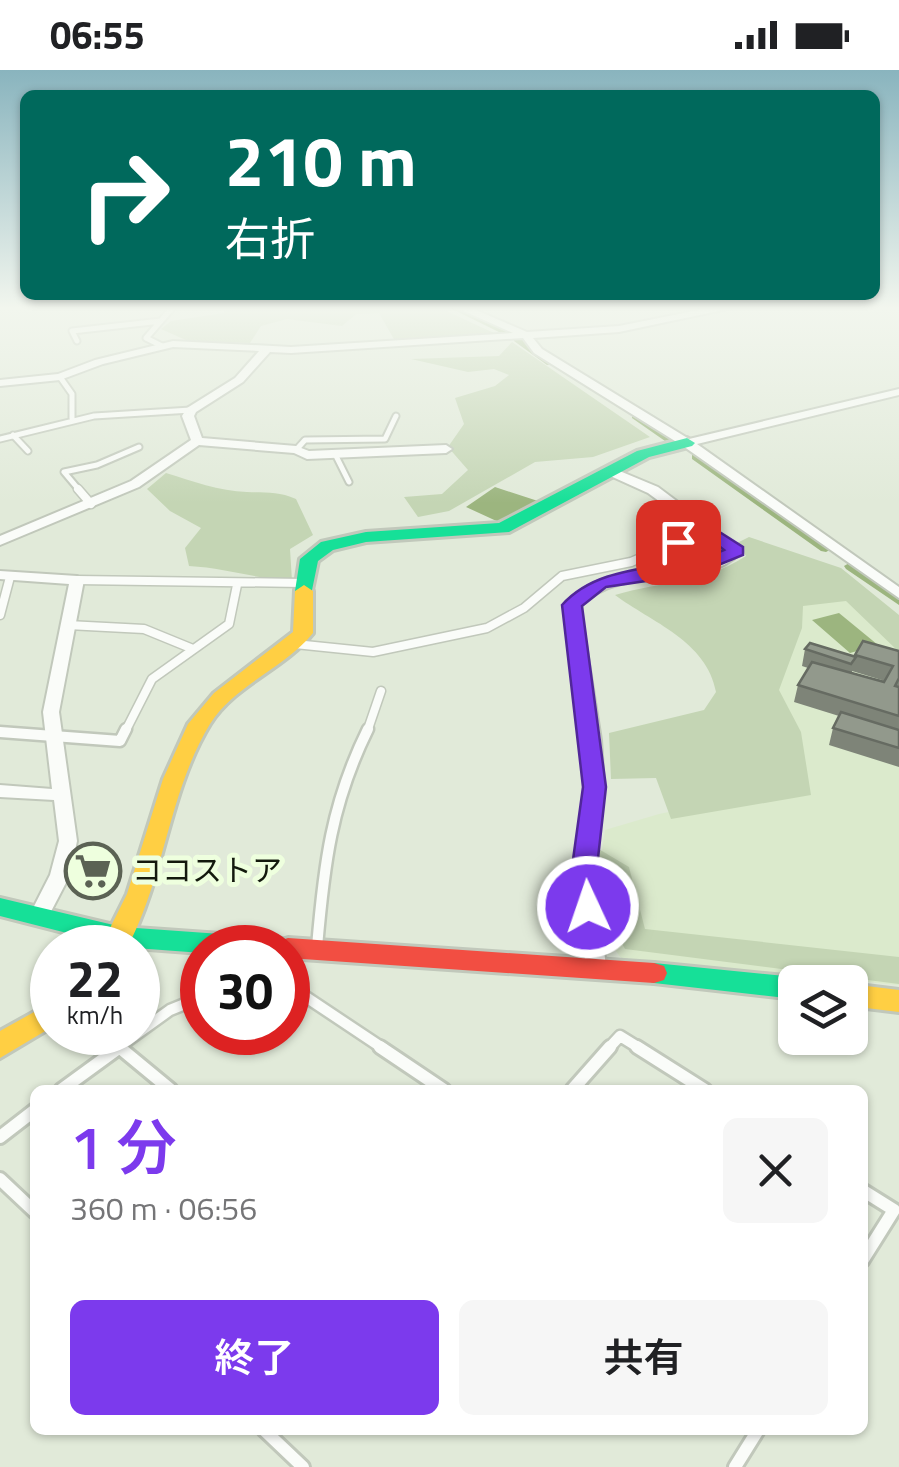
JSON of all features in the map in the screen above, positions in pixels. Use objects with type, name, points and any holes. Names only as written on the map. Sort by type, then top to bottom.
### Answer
[{"type":"street","points":[[0,383],[76,372]]},
{"type":"street","points":[[197,441],[188,416],[191,410],[246,372]]},
{"type":"street","points":[[572,372],[686,443],[899,594]]},
{"type":"street","points":[[126,925],[137,904],[180,761],[201,720],[242,681],[295,644],[306,623],[309,559],[338,541],[503,528],[643,454],[899,392]]},
{"type":"street","points":[[0,541],[91,504],[160,470],[197,441],[336,456],[446,449]]},
{"type":"street","points":[[596,967],[584,867],[595,787],[592,740],[572,605],[600,582],[682,571],[734,556],[736,551],[653,490],[610,472]]},
{"type":"street","points":[[3,576],[77,580],[51,712],[68,841],[60,875],[38,918]]},
{"type":"street","points":[[0,792],[60,794]]},
{"type":"street","points":[[0,907],[61,925]]},
{"type":"street","points":[[310,950],[596,967],[778,986]]},
{"type":"street","points":[[868,997],[899,1001]]},
{"type":"street","points":[[0,1046],[30,1027]]},
{"type":"lane","points":[[60,377],[72,394],[72,418]]},
{"type":"lane","points":[[0,439],[72,418],[140,406],[191,410]]},
{"type":"lane","points":[[296,450],[305,440],[385,439],[396,416]]},
{"type":"lane","points":[[13,435],[28,450]]},
{"type":"lane","points":[[91,504],[64,472],[97,465],[139,447]]},
{"type":"lane","points":[[336,456],[349,482]]},
{"type":"lane","points":[[295,644],[373,652],[487,628],[524,608],[562,576],[632,562],[678,542],[718,536]]},
{"type":"lane","points":[[0,616],[3,576]]},
{"type":"lane","points":[[77,580],[306,583]]},
{"type":"lane","points":[[0,732],[120,741],[152,678],[229,624],[237,585]]},
{"type":"lane","points":[[68,625],[144,629],[193,649]]},
{"type":"lane","points":[[317,950],[323,878],[346,771],[376,717],[381,691]]},
{"type":"lane","points":[[310,1001],[436,1085]]},
{"type":"lane","points":[[576,1085],[620,1036],[697,1085]]},
{"type":"lane","points":[[67,1085],[106,1055]]},
{"type":"lane","points":[[129,1055],[165,1085]]},
{"type":"lane","points":[[0,1137],[30,1114]]},
{"type":"lane","points":[[0,1179],[30,1207]]},
{"type":"lane","points":[[868,1194],[894,1210],[868,1251]]},
{"type":"lane","points":[[274,1435],[303,1467]]},
{"type":"lane","points":[[735,1467],[755,1435]]},
{"type":"shaded area","points":[[502,372],[556,372],[650,437],[593,457],[535,462],[449,511],[418,517],[404,497],[442,494],[468,470],[448,447],[464,424],[455,398],[495,386],[509,375]]},
{"type":"shaded area","points":[[166,473],[226,490],[296,499],[313,535],[290,549],[292,581],[189,566],[185,548],[201,528],[170,511],[147,489]]},
{"type":"shaded area","points":[[495,487],[544,503],[503,524],[466,507]]},
{"type":"shaded area","points":[[749,537],[841,568],[899,615],[899,652],[846,601],[803,606],[802,628],[779,690],[801,732],[811,795],[671,819],[656,778],[611,779],[609,733],[704,710],[716,692],[711,674],[690,646],[615,595],[697,578],[729,566],[746,556],[737,543]]},
{"type":"shaded area","points":[[867,594],[899,625],[899,985],[868,982],[868,965],[778,965],[778,973],[621,958],[603,933],[598,878],[605,830],[659,814],[794,786],[765,692],[784,605]]},
{"type":"shaded area","points":[[839,613],[878,645],[850,653],[812,620]]},
{"type":"shaded area","points":[[597,848],[629,867],[645,929],[899,957],[899,984],[868,980],[868,965],[778,965],[778,969],[625,949],[600,903]]},
{"type":"building","points":[[863,641],[899,651],[899,678],[895,686],[899,687],[899,716],[798,685],[812,662],[884,682],[893,666],[855,655]]},
{"type":"building","points":[[810,643],[856,657],[851,664],[805,649]]},
{"type":"building","points":[[841,712],[899,730],[899,748],[833,728]]},
{"type":"waterway","points":[[636,416],[669,438]]},
{"type":"waterway","points":[[696,456],[826,548]]},
{"type":"waterway","points":[[851,566],[899,601]]},
{"type":"traffic: fast","points":[[304,591],[309,559],[327,546],[366,537],[503,528],[643,454],[687,443]]},
{"type":"traffic: fast","points":[[0,907],[122,937],[180,941]]},
{"type":"traffic: fast","points":[[654,973],[778,986]]},
{"type":"traffic: slow","points":[[126,925],[140,894],[174,779],[199,724],[221,698],[303,633],[304,591]]},
{"type":"traffic: slow","points":[[868,997],[899,1001]]},
{"type":"traffic: slow","points":[[0,1046],[30,1027]]},
{"type":"traffic: jam","points":[[310,950],[654,973]]},
{"type":"place","name":"ココストア","points":[[93,871]]},
{"type":"route","points":[[588,907],[584,867],[595,787],[592,740],[570,614],[572,605],[578,596],[600,582],[699,568],[734,556],[736,551],[718,536],[678,542]]}]
